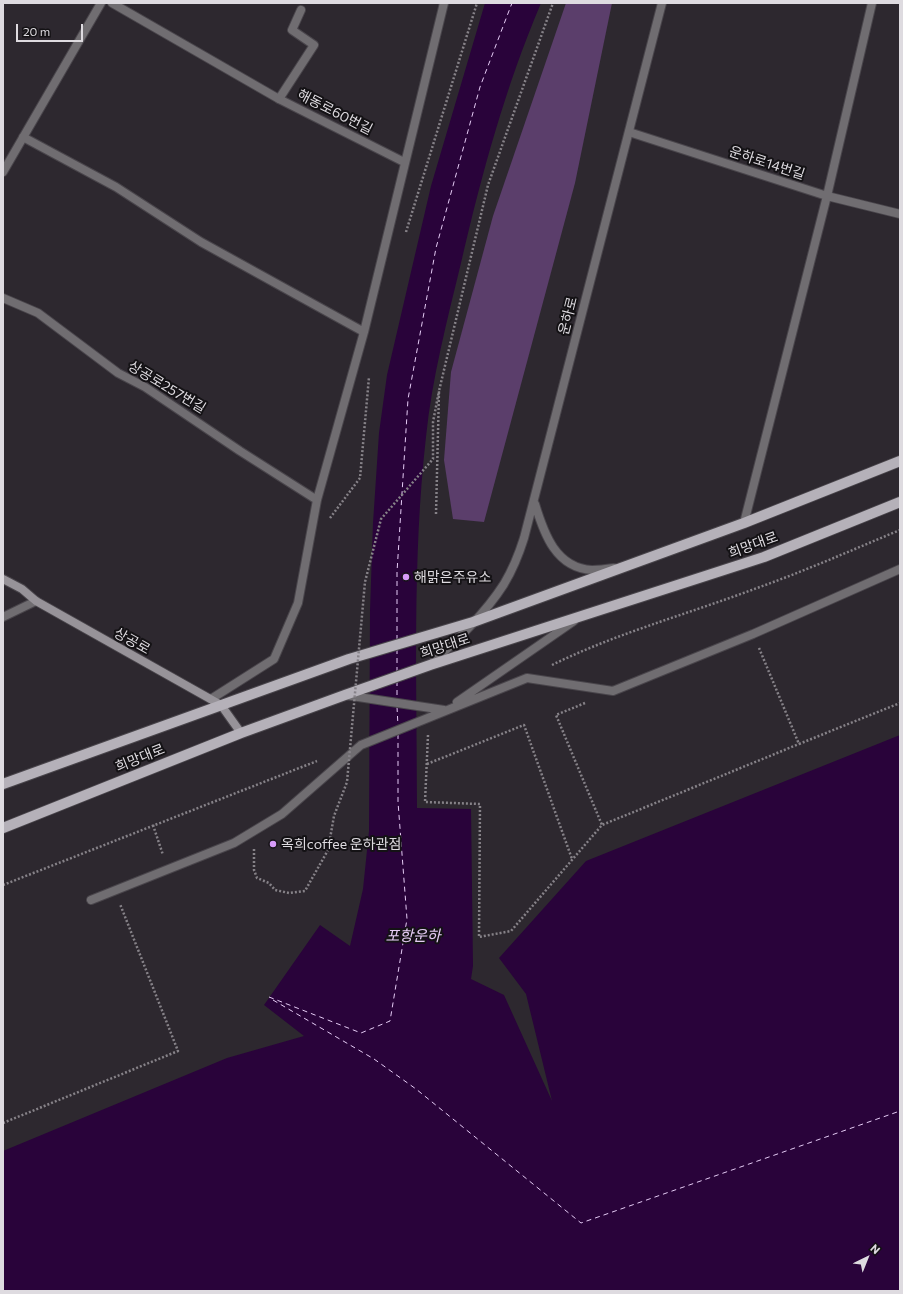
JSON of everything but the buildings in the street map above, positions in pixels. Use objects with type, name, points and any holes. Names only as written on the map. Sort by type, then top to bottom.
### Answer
[{"type":"main road","name":"희망대로","points":[[3,784],[349,659],[473,622],[744,523],[900,462]]},
{"type":"main road","name":"희망대로","points":[[3,828],[241,733],[345,695],[430,665],[764,557],[900,502]]},
{"type":"main road","name":"상공로","points":[[3,579],[22,589],[36,601],[221,705],[241,733]]},
{"type":"street","points":[[3,172],[101,3]]},
{"type":"street","name":"해동로60번길","points":[[112,3],[279,99],[404,162]]},
{"type":"street","points":[[211,700],[274,659],[298,603],[317,500],[364,332],[404,162],[444,3]]},
{"type":"street","name":"운하로","points":[[430,665],[493,600],[515,564],[534,503],[662,3]]},
{"type":"street","points":[[744,523],[826,196],[872,3]]},
{"type":"street","points":[[279,99],[314,46],[292,30],[301,10]]},
{"type":"street","name":"운하로14번길","points":[[628,132],[826,196],[900,214]]},
{"type":"street","points":[[23,137],[116,187],[202,242],[364,332]]},
{"type":"street","name":"상공로257번길","points":[[3,298],[38,313],[118,373],[145,387],[240,451],[317,500]]},
{"type":"street","points":[[534,503],[548,541],[562,558],[576,566],[592,570],[624,567]]},
{"type":"street","points":[[354,748],[527,678],[613,691],[753,634],[900,569]]},
{"type":"street","points":[[3,617],[36,601]]},
{"type":"street","points":[[345,695],[446,710],[580,617]]},
{"type":"street","points":[[91,900],[234,844],[259,830],[282,814],[343,760]]},
{"type":"path","points":[[405,236],[477,3]]},
{"type":"path","points":[[254,847],[254,870],[257,878],[270,883],[275,890],[290,893],[305,891],[328,850],[334,816],[347,782],[365,582],[381,519],[433,459],[433,422],[439,391],[488,185],[553,3]]},
{"type":"path","points":[[327,522],[360,478],[370,371]]},
{"type":"path","points":[[436,514],[439,391]]},
{"type":"path","points":[[527,678],[582,651],[758,588],[900,530]]},
{"type":"path","points":[[753,634],[799,744]]},
{"type":"path","points":[[602,825],[556,715],[613,691]]},
{"type":"path","points":[[429,717],[425,802],[480,804],[479,937],[511,931],[602,825],[900,704]]},
{"type":"path","points":[[427,764],[524,725],[572,859]]},
{"type":"path","points":[[343,760],[354,748]]},
{"type":"path","points":[[3,885],[319,761]]},
{"type":"path","points":[[153,825],[169,870]]},
{"type":"path","points":[[3,1123],[178,1051],[115,891]]},
{"type":"shaded area","points":[[566,3],[612,3],[575,183],[484,522],[453,519],[444,460],[451,372],[493,216]]},
{"type":"water","name":"포항운하","points":[[485,3],[541,3],[516,67],[495,131],[469,229],[440,350],[426,437],[419,530],[416,622],[417,808],[471,809],[473,966],[471,979],[504,995],[552,1101],[526,994],[499,958],[586,861],[900,735],[900,1291],[3,1291],[3,1151],[227,1058],[304,1036],[264,1005],[320,925],[350,946],[363,889],[369,831],[370,611],[373,523],[379,433],[387,375],[431,186]]},
{"type":"ferry route","points":[[397,640],[397,572],[408,399],[436,248],[480,87],[512,3]]},
{"type":"ferry route","points":[[397,649],[397,672]]},
{"type":"ferry route","points":[[397,681],[397,700]]},
{"type":"ferry route","points":[[397,707],[398,726]]},
{"type":"ferry route","points":[[269,997],[361,1033],[390,1021],[407,919],[398,802],[398,735]]},
{"type":"ferry route","points":[[273,1000],[374,1059],[416,1089],[581,1223],[900,1111]]},
{"type":"place","name":"해맑은주유소","points":[[406,577]]},
{"type":"place","name":"옥희coffee 운하관점","points":[[273,844]]}]
